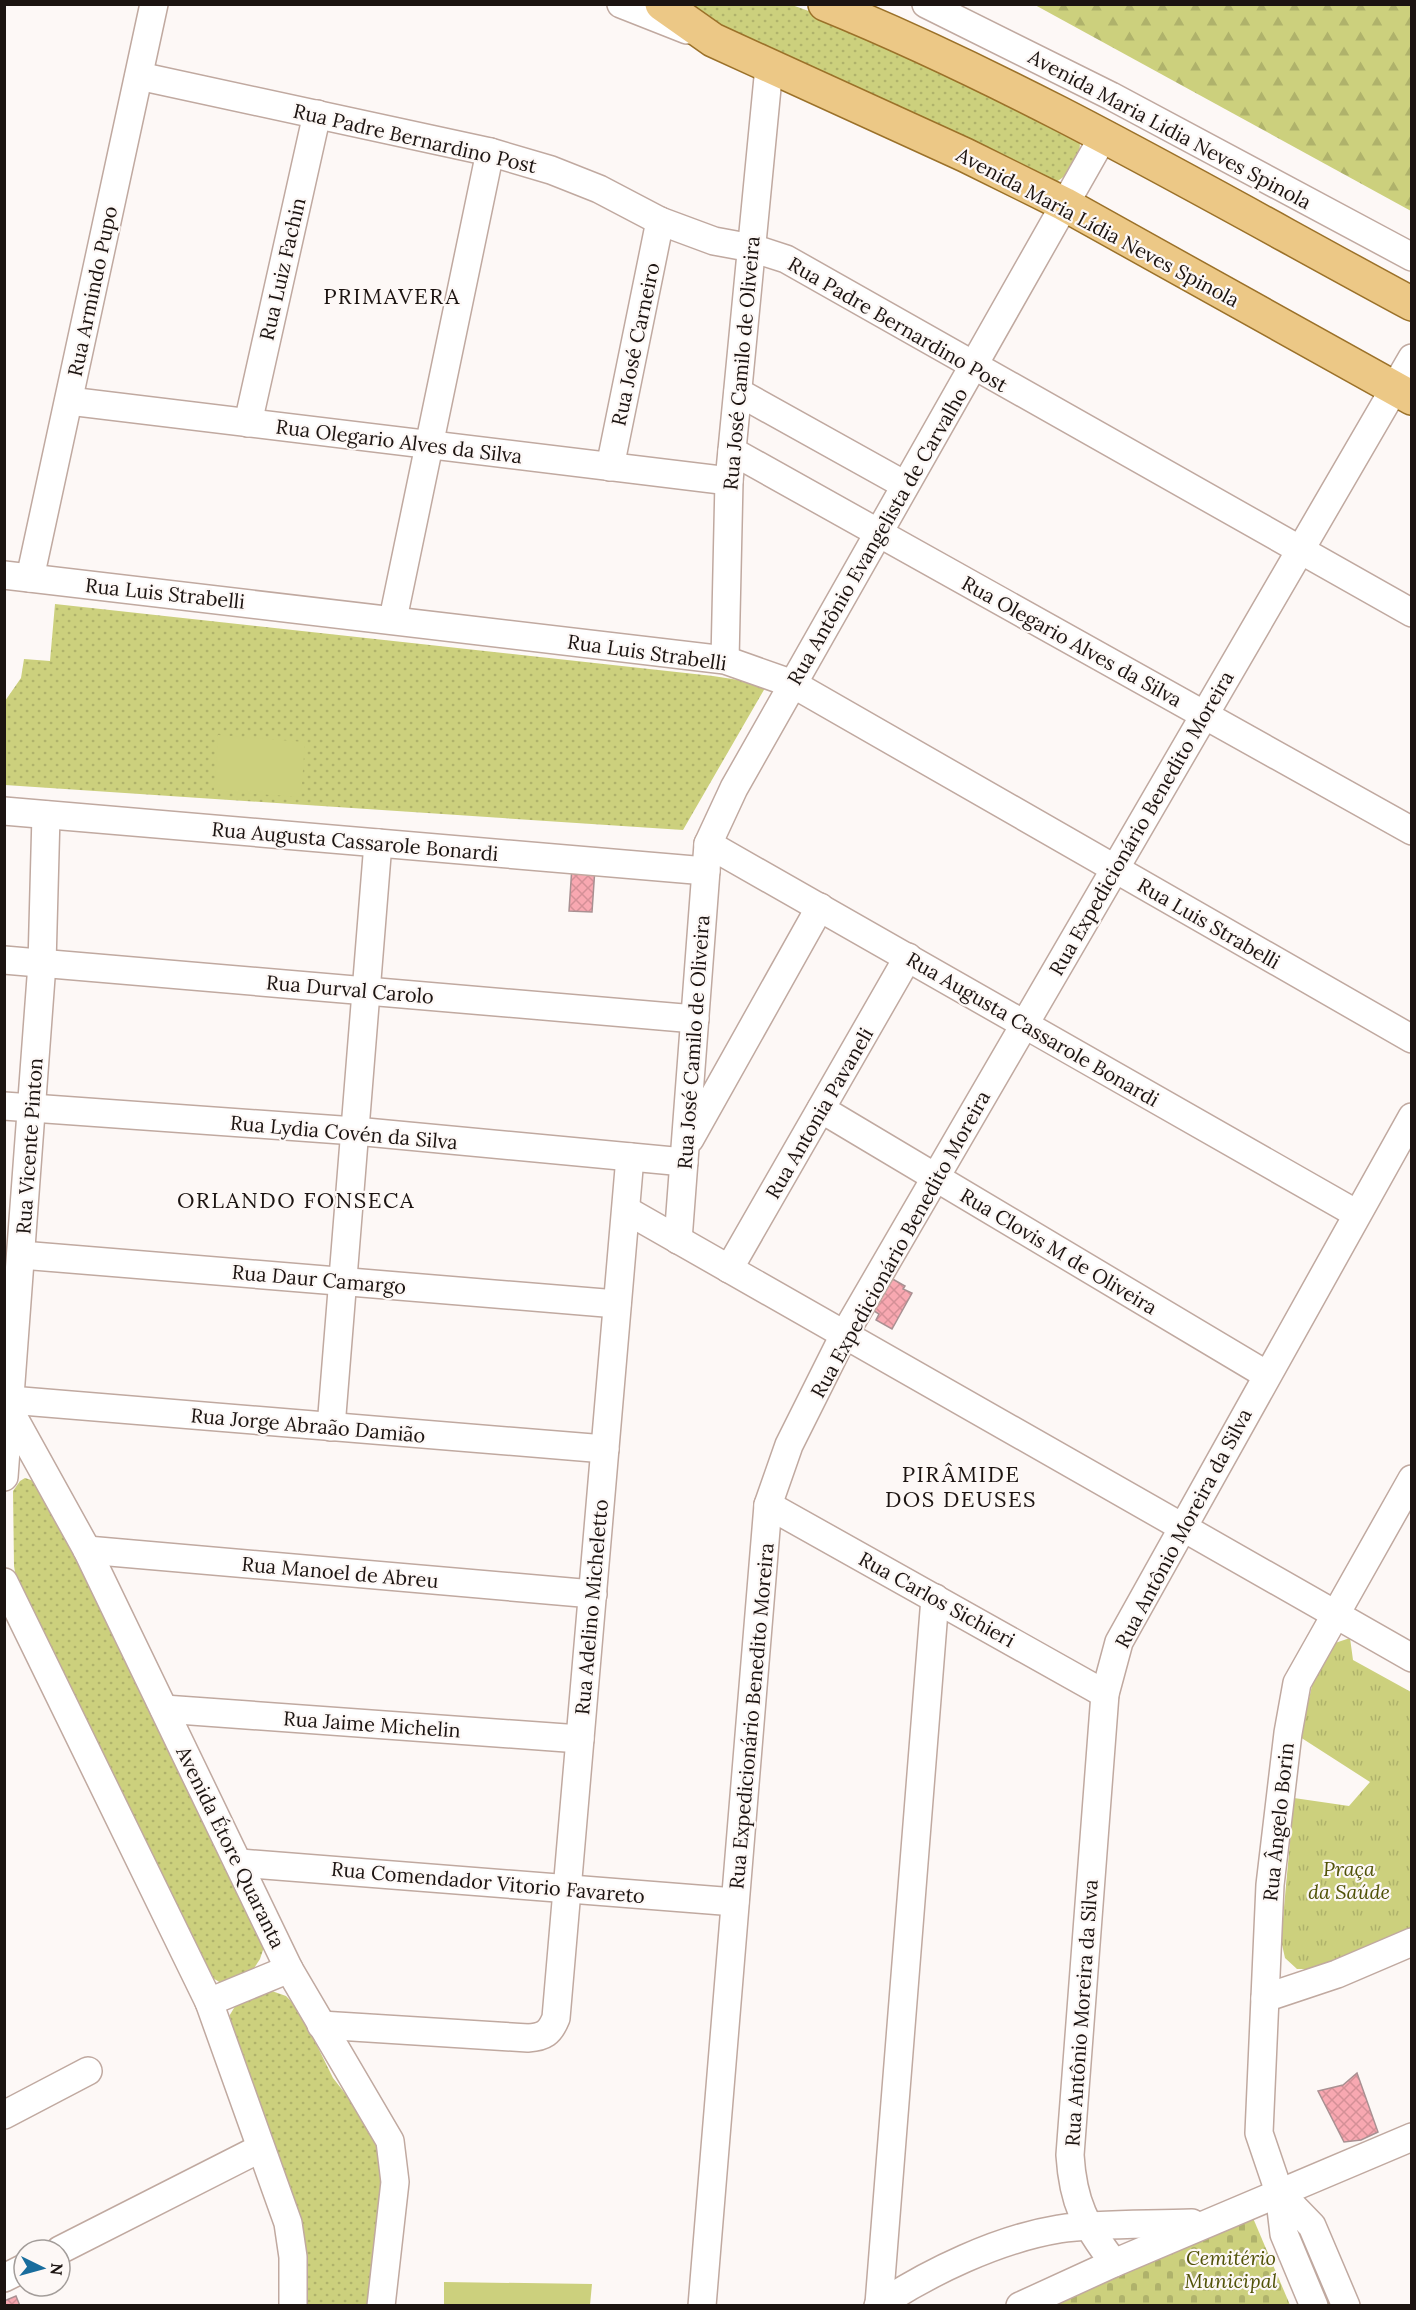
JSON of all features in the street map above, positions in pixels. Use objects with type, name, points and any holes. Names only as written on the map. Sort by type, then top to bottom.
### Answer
[{"type":"main road","points":[[825,4],[894,33],[1005,86],[1412,304]]},
{"type":"main road","name":"Avenida Maria Lídia Neves Spinola","points":[[672,8],[713,39],[965,155],[1064,204],[1403,394]]},
{"type":"street","name":"Rua Armindo Pupo","points":[[17,577],[69,401],[154,4]]},
{"type":"street","name":"Avenida Maria Lídia Neves Spinola","points":[[621,4],[713,39]]},
{"type":"street","name":"Avenida Maria Lidia Neves Spinola","points":[[926,4],[1111,96],[1412,257]]},
{"type":"street","name":"Rua José Camilo de Oliveira","points":[[724,660],[729,481],[770,67]]},
{"type":"street","name":"Rua Padre Bernardino Post","points":[[139,76],[490,152],[551,170],[599,189],[660,221],[714,241],[752,248],[786,259],[1412,613]]},
{"type":"street","name":"Rua Luiz Fachin","points":[[248,423],[317,114]]},
{"type":"street","name":"Rua Antônio Evangelista de Carvalho","points":[[708,844],[734,788],[1103,137]]},
{"type":"street","points":[[393,619],[490,152]]},
{"type":"street","name":"Rua José Carneiro","points":[[610,467],[660,221]]},
{"type":"street","name":"Rua Expedicionário Benedito Moreira","points":[[702,2306],[768,1505],[789,1445],[844,1335],[1300,550],[1403,394],[1412,358]]},
{"type":"street","points":[[738,392],[905,485]]},
{"type":"street","name":"Rua Olegario Alves da Silva","points":[[69,401],[729,481]]},
{"type":"street","name":"Rua Olegario Alves da Silva","points":[[732,451],[1412,831]]},
{"type":"street","name":"Rua Luis Strabelli","points":[[17,577],[393,619],[724,660],[793,684],[1412,1039]]},
{"type":"street","name":"Rua Augusta Cassarole Bonardi","points":[[4,811],[706,871]]},
{"type":"street","name":"Rua Vicente Pinton","points":[[4,1477],[42,964],[46,815]]},
{"type":"street","points":[[331,1426],[378,843]]},
{"type":"street","name":"Rua José Camilo de Oliveira","points":[[678,1240],[708,844]]},
{"type":"street","name":"Rua Augusta Cassarole Bonardi","points":[[708,844],[1357,1214]]},
{"type":"street","points":[[684,1155],[820,908]]},
{"type":"street","name":"Rua Antonia Pavaneli","points":[[729,1269],[908,957]]},
{"type":"street","name":"Rua Durval Carolo","points":[[4,960],[695,1019]]},
{"type":"street","name":"Rua Lydia Covén da Silva","points":[[4,1106],[355,1131],[630,1157],[684,1155]]},
{"type":"street","name":"Rua Clovis M de Oliveira","points":[[821,1109],[1267,1375]]},
{"type":"street","name":"Rua Antônio Moreira da Silva","points":[[1114,2263],[1088,2228],[1077,2204],[1072,2182],[1071,2155],[1105,1694],[1119,1642],[1357,1214],[1402,1155],[1412,1117]]},
{"type":"street","name":"Rua Adelino Micheletto","points":[[321,2025],[528,2038],[545,2035],[552,2030],[556,2018],[630,1157]]},
{"type":"street","points":[[626,1210],[1412,1658]]},
{"type":"street","name":"Rua Daur Camargo","points":[[21,1255],[617,1304]]},
{"type":"street","name":"Rua Jorge Abraão Damião","points":[[8,1404],[331,1426],[605,1449]]},
{"type":"street","name":"Avenida Étore Quaranta","points":[[8,1404],[87,1550],[240,1863],[289,1969],[390,2141],[395,2182],[381,2306]]},
{"type":"street","name":"Rua Ângelo Borin","points":[[1279,2192],[1259,2133],[1270,1885],[1288,1733],[1297,1683],[1412,1479]]},
{"type":"street","name":"Rua Carlos Sichieri","points":[[768,1505],[1105,1694]]},
{"type":"street","name":"Rua Manoel de Abreu","points":[[87,1550],[593,1594]]},
{"type":"street","points":[[4,1582],[209,2001],[288,2223],[293,2257],[293,2306]]},
{"type":"street","points":[[878,2305],[935,1598]]},
{"type":"street","name":"Rua Jaime Michelin","points":[[164,1709],[580,1738]]},
{"type":"street","name":"Rua Comendador Vitorio Favareto","points":[[240,1863],[735,1902]]},
{"type":"street","points":[[1265,1998],[1337,1974],[1412,1942]]},
{"type":"street","points":[[209,2001],[289,1969]]},
{"type":"street","points":[[4,2115],[88,2071]]},
{"type":"street","points":[[1020,2306],[1114,2263],[1412,2137]]},
{"type":"street","points":[[72,2244],[260,2149]]},
{"type":"street","points":[[1279,2192],[1284,2234],[1314,2306]]},
{"type":"street","points":[[1279,2192],[1312,2226],[1346,2306]]},
{"type":"street","points":[[878,2305],[975,2253],[1001,2243],[1061,2229],[1211,2222]]},
{"type":"green space","points":[[693,5],[792,5],[867,32],[1079,139],[1077,158],[1064,177],[1053,183],[913,123],[712,21]]},
{"type":"green space","points":[[1035,5],[1411,5],[1411,211]]},
{"type":"green space","points":[[55,604],[713,676],[745,681],[765,688],[683,830],[5,785],[5,701],[21,678],[24,659],[50,661]]},
{"type":"green space","points":[[218,735],[305,742],[301,797],[214,791]]},
{"type":"green space","points":[[25,1478],[40,1483],[264,1947],[260,1959],[249,1976],[221,1983],[206,1974],[17,1585],[14,1566],[13,1491]]},
{"type":"green space","name":"Praça da Saúde","points":[[1350,1638],[1353,1660],[1411,1692],[1411,1929],[1317,1969],[1297,1969],[1285,1958],[1281,1940],[1294,1798],[1349,1806],[1370,1782],[1300,1737],[1314,1677],[1335,1643]]},
{"type":"green space","points":[[269,1990],[286,1996],[299,2009],[333,2078],[370,2125],[384,2161],[374,2305],[301,2306],[228,2018],[237,2003]]},
{"type":"green space","name":"Cemitério Municipal","points":[[1253,2218],[1290,2305],[1050,2306]]},
{"type":"green space","points":[[1297,2226],[1338,2305],[1326,2305],[1295,2228]]},
{"type":"green space","points":[[444,2282],[592,2284],[590,2305],[444,2305]]},
{"type":"building","points":[[572,866],[595,868],[592,912],[569,911]]},
{"type":"building","points":[[889,1277],[905,1286],[903,1289],[912,1293],[892,1329],[876,1320],[879,1314],[871,1309]]},
{"type":"building","points":[[1357,2073],[1378,2132],[1361,2140],[1344,2142],[1318,2091],[1343,2085]]},
{"type":"building","points":[[17,2298],[20,2306],[4,2306],[4,2301]]},
{"type":"district","name":"PRIMAVERA","points":[[392,296]]},
{"type":"district","name":"ORLANDO FONSECA","points":[[296,1200]]},
{"type":"district","name":"PIRÂMIDE DOS DEUSES","points":[[961,1486]]}]
